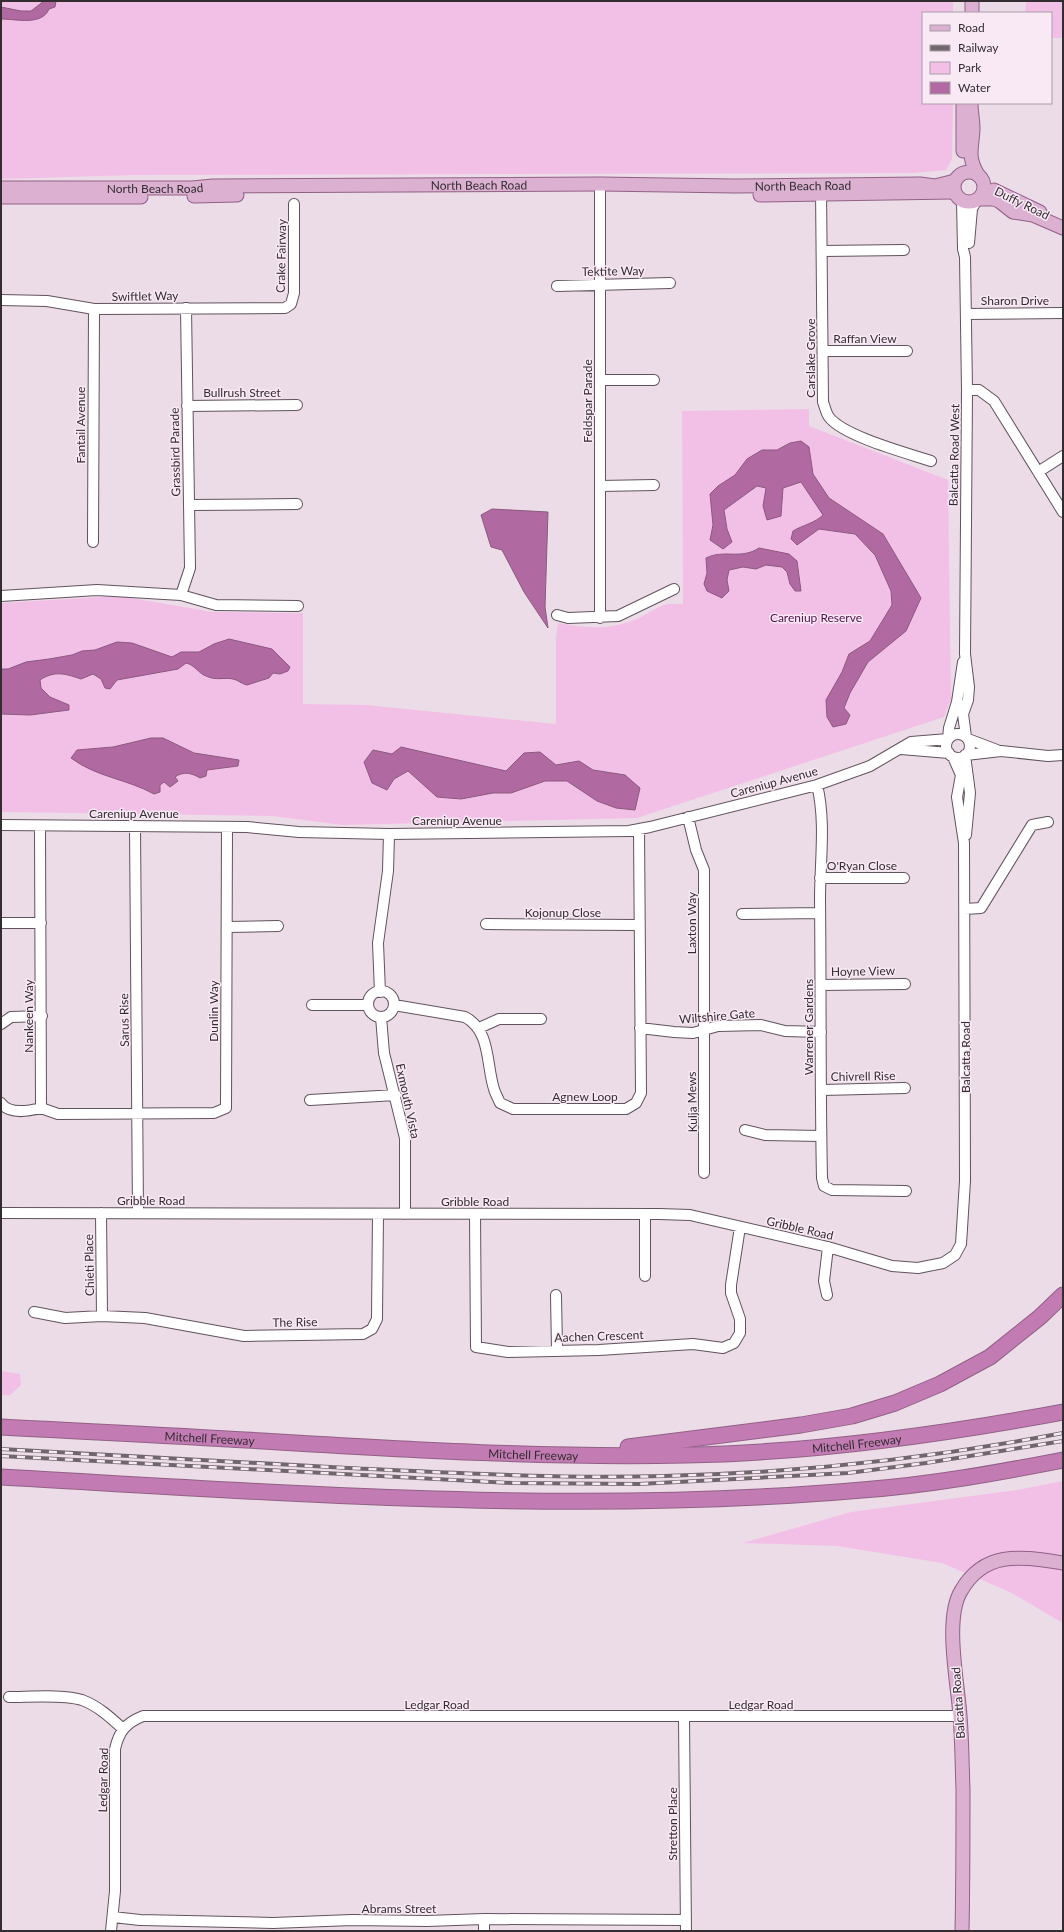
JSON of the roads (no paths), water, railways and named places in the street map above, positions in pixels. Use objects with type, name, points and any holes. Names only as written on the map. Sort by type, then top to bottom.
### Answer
[{"type":"highway","points":[[567,1455],[801,1425],[852,1416],[895,1403],[940,1384],[990,1357],[1040,1318],[1063,1295]]},
{"type":"highway","name":"Mitchell Freeway","points":[[1,1427],[386,1449],[567,1455],[684,1456],[790,1449],[879,1440],[948,1431],[1063,1412]]},
{"type":"highway","points":[[999,1472],[1063,1460]]},
{"type":"highway","points":[[1,1477],[472,1500],[699,1501],[864,1490],[999,1472],[1063,1466]]},
{"type":"main road","points":[[963,1],[963,12]]},
{"type":"main road","points":[[972,1],[972,12]]},
{"type":"main road","points":[[959,187],[963,104]]},
{"type":"main road","points":[[971,104],[973,127],[970,155],[972,164],[981,179],[984,191],[978,200]]},
{"type":"main road","points":[[959,187],[971,172],[981,179]]},
{"type":"main road","name":"Duffy Road","points":[[981,179],[991,189],[1063,223]]},
{"type":"main road","name":"North Beach Road","points":[[1,197],[735,186],[821,190],[920,184],[959,187]]},
{"type":"main road","name":"North Beach Road","points":[[1,188],[192,188],[213,186],[600,188]]},
{"type":"main road","name":"Duffy Road","points":[[959,187],[972,203],[978,200],[993,199],[999,201],[1013,212],[1033,215],[1063,228]]},
{"type":"main road","name":"Balcatta Road","points":[[962,1931],[963,1789],[960,1716],[953,1627],[954,1607],[960,1591],[972,1576],[990,1563],[1006,1558],[1016,1557],[1063,1563]]},
{"type":"street","name":"Balcatta Road West","points":[[959,187],[963,249],[965,257],[966,314],[967,390],[965,654],[969,687],[968,700],[964,714],[967,738]]},
{"type":"street","name":"Feldspar Parade","points":[[600,188],[600,618]]},
{"type":"street","name":"Carslake Grove","points":[[821,190],[823,250],[823,402],[828,416],[841,427],[876,442],[931,461]]},
{"type":"street","name":"Balcatta Road West","points":[[965,257],[968,248],[972,209],[978,200]]},
{"type":"street","name":"Crake Fairway","points":[[289,306],[294,293],[294,204]]},
{"type":"street","points":[[823,250],[904,250]]},
{"type":"street","name":"Tektite Way","points":[[557,286],[670,283]]},
{"type":"street","name":"Swiftlet Way","points":[[1,300],[47,301],[94,309],[280,308],[289,306]]},
{"type":"street","name":"Grassbird Parade","points":[[181,594],[190,568],[186,308]]},
{"type":"street","name":"Fantail Avenue","points":[[93,542],[94,309]]},
{"type":"street","name":"Sharon Drive","points":[[966,314],[1063,313]]},
{"type":"street","name":"Raffan View","points":[[823,351],[907,351]]},
{"type":"street","points":[[600,380],[654,380]]},
{"type":"street","points":[[967,390],[979,390],[994,400],[1063,512]]},
{"type":"street","name":"Bullrush Street","points":[[188,406],[297,405]]},
{"type":"street","points":[[1038,472],[1063,456]]},
{"type":"street","points":[[600,486],[654,485]]},
{"type":"street","points":[[190,505],[297,504]]},
{"type":"street","points":[[557,615],[568,618],[600,618],[618,616],[674,589]]},
{"type":"street","points":[[1,596],[97,590],[181,594],[216,605],[298,606]]},
{"type":"street","name":"Balcatta Road West","points":[[948,739],[949,728],[957,702],[960,673],[965,654]]},
{"type":"street","points":[[1001,751],[967,738],[961,734],[956,734],[948,739],[946,746],[951,755],[959,758],[966,755],[1001,751],[1048,756],[1063,755]]},
{"type":"street","points":[[966,755],[970,747],[967,738]]},
{"type":"street","name":"Careniup Avenue","points":[[1,825],[227,826],[311,833],[389,834],[618,832],[639,830],[817,784],[870,766],[888,754],[901,749],[911,742],[948,739]]},
{"type":"street","name":"Careniup Avenue","points":[[901,749],[951,755]]},
{"type":"street","name":"Balcatta Road","points":[[943,1263],[957,1253],[961,1244],[965,1181],[964,842],[957,797],[961,775],[951,755]]},
{"type":"street","name":"Balcatta Road","points":[[964,842],[968,822],[970,793],[966,755]]},
{"type":"street","name":"Warrener Gardens","points":[[817,784],[821,798],[822,815],[820,878],[822,1178],[824,1186],[832,1190],[906,1191]]},
{"type":"street","name":"Laxton Way","points":[[688,817],[696,850],[704,870],[704,1031]]},
{"type":"street","points":[[965,909],[981,908],[1032,825],[1048,822]]},
{"type":"street","name":"Nankeen Way","points":[[40,826],[42,1016],[41,1108]]},
{"type":"street","name":"Sarus Rise","points":[[135,826],[138,1213]]},
{"type":"street","name":"Dunlin Way","points":[[138,1114],[214,1113],[226,1108],[227,826]]},
{"type":"street","name":"Agnew Loop","points":[[479,1028],[489,1060],[494,1088],[500,1103],[512,1109],[626,1109],[636,1103],[641,1093],[639,830]]},
{"type":"street","points":[[380,992],[378,943],[388,871],[389,834]]},
{"type":"street","name":"O'Ryan Close","points":[[820,878],[904,878]]},
{"type":"street","points":[[742,914],[820,913]]},
{"type":"street","points":[[1,923],[41,923]]},
{"type":"street","name":"Kojonup Close","points":[[486,924],[639,925]]},
{"type":"street","points":[[227,927],[278,926]]},
{"type":"street","name":"Hoyne View","points":[[821,985],[905,984]]},
{"type":"street","points":[[380,992],[389,994],[394,1001],[390,1014],[381,1017],[371,1012],[368,1005],[372,996],[380,992]]},
{"type":"street","points":[[312,1005],[368,1005]]},
{"type":"street","points":[[394,1005],[465,1017],[474,1022],[479,1028],[499,1019],[540,1019]]},
{"type":"street","points":[[1,1024],[11,1017],[42,1016]]},
{"type":"street","name":"Exmouth Vista","points":[[381,1017],[384,1054],[396,1095],[405,1138],[405,1214]]},
{"type":"street","name":"Wiltshire Gate","points":[[640,1028],[674,1032],[704,1031],[718,1026],[761,1025],[785,1030],[821,1032]]},
{"type":"street","name":"Kulja Mews","points":[[704,1031],[706,1123],[704,1173]]},
{"type":"street","name":"Chivrell Rise","points":[[822,1090],[905,1088]]},
{"type":"street","points":[[310,1100],[396,1095]]},
{"type":"street","points":[[1,1103],[3,1107],[12,1111],[41,1108],[58,1114],[138,1114]]},
{"type":"street","points":[[745,1130],[765,1136],[821,1136]]},
{"type":"street","name":"Gribble Road","points":[[1,1213],[690,1215],[828,1247],[892,1266],[918,1268],[943,1263]]},
{"type":"street","name":"Chieti Place","points":[[101,1213],[102,1316]]},
{"type":"street","name":"The Rise","points":[[102,1316],[145,1318],[244,1336],[331,1335],[370,1332],[376,1324],[378,1314],[378,1214]]},
{"type":"street","name":"Aachen Crescent","points":[[475,1214],[476,1347],[508,1352],[600,1350],[693,1344],[723,1348],[734,1343],[740,1333],[740,1319],[731,1293],[731,1278],[740,1227]]},
{"type":"street","points":[[645,1214],[645,1276]]},
{"type":"street","points":[[826,1295],[824,1281],[828,1247]]},
{"type":"street","points":[[556,1295],[557,1350]]},
{"type":"street","points":[[34,1312],[65,1318],[102,1316]]},
{"type":"street","points":[[9,1697],[68,1698],[81,1700],[103,1711],[122,1728]]},
{"type":"street","name":"Ledgar Road","points":[[111,1931],[113,1917],[115,1749],[117,1737],[122,1728],[131,1721],[142,1716],[960,1716]]},
{"type":"street","name":"Stretton Place","points":[[684,1717],[686,1931]]},
{"type":"street","name":"Abrams Street","points":[[113,1917],[140,1920],[273,1923],[352,1920],[427,1921],[484,1919],[686,1920]]},
{"type":"street","points":[[484,1919],[484,1931]]},
{"type":"water","points":[[44,1],[56,1],[55,7],[49,9],[41,18],[35,20],[1,19],[1,7],[21,11],[31,11]]},
{"type":"water","points":[[801,441],[809,447],[813,474],[829,498],[883,534],[921,598],[906,631],[868,662],[850,693],[844,708],[850,715],[846,724],[833,727],[827,717],[826,700],[842,672],[849,654],[870,641],[892,605],[891,591],[875,555],[855,534],[819,529],[797,545],[791,539],[793,531],[823,515],[801,482],[783,488],[781,516],[767,520],[763,506],[766,488],[757,486],[724,510],[727,529],[732,542],[723,549],[710,540],[713,525],[710,494],[718,486],[735,475],[747,459],[762,450],[777,450],[790,443]]},
{"type":"water","points":[[492,509],[548,512],[545,607],[548,628],[524,592],[502,550],[491,547],[481,515]]},
{"type":"water","points":[[759,548],[789,554],[797,561],[801,591],[795,591],[790,584],[787,572],[782,567],[766,565],[756,569],[743,567],[729,570],[727,580],[729,591],[722,598],[707,591],[704,584],[707,573],[706,558],[719,554],[739,554],[752,552]]},
{"type":"water","points":[[229,639],[272,649],[290,667],[288,671],[280,674],[273,673],[269,678],[247,685],[233,679],[217,679],[203,675],[192,665],[186,663],[178,669],[117,680],[110,689],[105,688],[101,679],[93,674],[81,679],[65,674],[56,674],[40,680],[41,688],[50,697],[69,705],[69,710],[30,715],[1,714],[1,669],[8,669],[26,662],[72,655],[82,651],[95,650],[117,642],[132,643],[172,657],[181,652],[199,652],[214,644]]},
{"type":"water","points":[[151,738],[163,738],[194,753],[239,760],[238,766],[207,770],[206,776],[200,778],[184,773],[178,775],[175,777],[178,781],[170,787],[164,782],[160,785],[160,792],[154,794],[91,770],[71,758],[77,750],[113,747]]},
{"type":"water","points":[[401,747],[506,771],[524,753],[540,752],[556,765],[579,761],[593,770],[625,775],[640,788],[635,810],[616,808],[597,801],[567,781],[545,781],[511,793],[493,793],[461,799],[437,797],[408,771],[394,779],[387,790],[372,783],[364,762],[373,750],[392,754]]},
{"type":"railway","points":[[1,1449],[427,1472],[625,1477],[764,1472],[865,1463],[964,1450],[1063,1433]]},
{"type":"railway","points":[[1,1456],[512,1483],[639,1484],[848,1473],[926,1463],[1063,1441]]},
{"type":"park label","name":"Careniup Reserve","points":[[816,617]]}]
